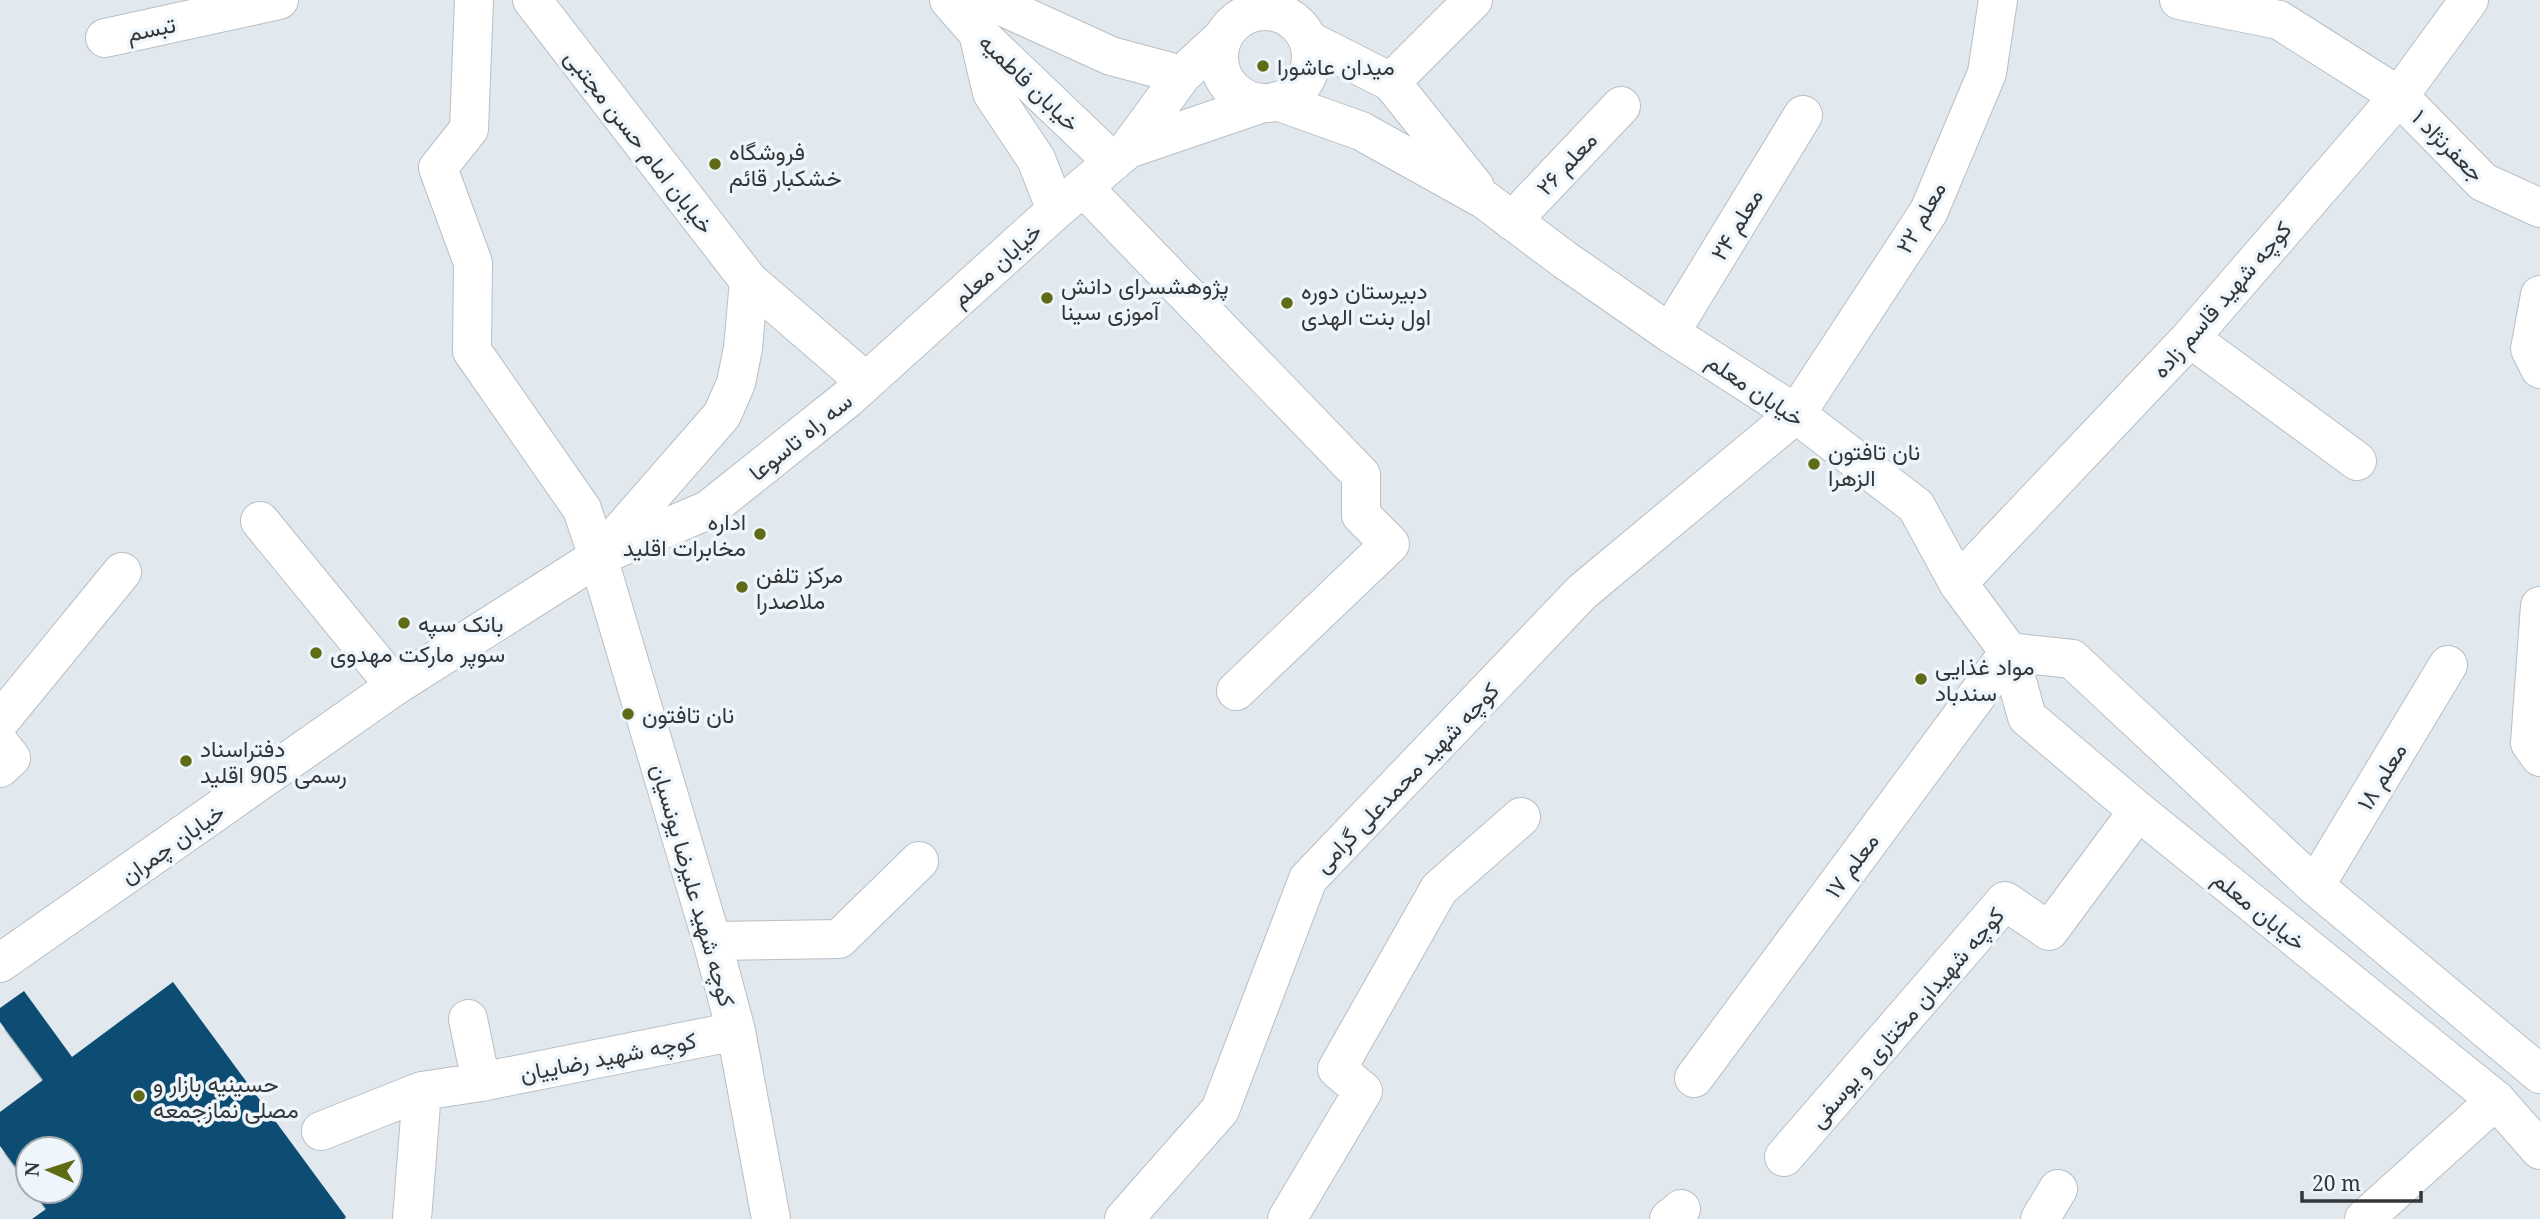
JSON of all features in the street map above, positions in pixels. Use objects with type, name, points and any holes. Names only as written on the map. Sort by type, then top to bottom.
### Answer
[{"type":"street","name":"تبسم","points":[[105,38],[279,0]]},
{"type":"street","name":"کوچه شهید علیرضا یونسیان","points":[[474,0],[469,129],[438,168],[472,262],[472,351],[582,509],[712,941],[736,1031],[771,1219]]},
{"type":"street","name":"خیابان امام حسن مجتبی","points":[[532,0],[749,281]]},
{"type":"street","name":"خیابان فاطمیه","points":[[949,0],[983,16],[1121,155]]},
{"type":"street","points":[[1361,131],[1391,82],[1474,0]]},
{"type":"street","name":"معلم ۲۲","points":[[1796,414],[1929,212],[1987,73],[1998,0]]},
{"type":"street","name":"جعفرنژاد ۱","points":[[2179,0],[2279,20],[2399,96],[2483,182],[2540,208]]},
{"type":"street","name":"کوچه شهید قاسم زاده","points":[[1958,583],[2190,338],[2399,96],[2469,0]]},
{"type":"street","points":[[1264,5],[1288,17],[1300,27],[1308,40],[1311,55],[1309,71],[1302,84],[1291,95],[1270,102],[1248,100],[1235,92],[1225,81],[1219,52],[1223,37],[1231,25],[1264,5]]},
{"type":"street","points":[[1182,75],[983,16],[992,93],[1036,159],[1070,199],[1361,475],[1361,515],[1390,544],[1236,691]]},
{"type":"street","name":"خیابان معلم","points":[[865,381],[1121,155],[1182,75],[1223,37]]},
{"type":"street","name":"خیابان معلم","points":[[1308,40],[1391,82],[1498,211]]},
{"type":"street","name":"خیابان معلم","points":[[1121,155],[1270,102],[1361,131],[1498,211],[1670,333],[1796,414],[1916,506],[1958,583],[2009,652],[2027,717],[2138,811],[2496,1100],[2540,1150]]},
{"type":"street","name":"معلم ۲۶","points":[[1498,211],[1621,106]]},
{"type":"street","name":"معلم ۲۴","points":[[1670,333],[1803,115]]},
{"type":"street","name":"خیابان چمران","points":[[0,963],[395,686],[598,556],[722,415],[736,383],[743,348],[749,281]]},
{"type":"street","name":"سه راه تاسوعا","points":[[598,556],[708,510],[847,399],[865,381],[749,281]]},
{"type":"street","points":[[2540,295],[2530,349],[2540,369]]},
{"type":"street","points":[[2190,338],[2357,461]]},
{"type":"street","name":"کوچه شهید محمدعلی گرامی","points":[[1124,1219],[1220,1110],[1308,879],[1581,592],[1796,414]]},
{"type":"street","points":[[260,521],[395,686]]},
{"type":"street","points":[[0,721],[122,572]]},
{"type":"street","points":[[2540,606],[2530,743],[2540,757]]},
{"type":"street","points":[[2009,652],[2071,659],[2315,887],[2432,986],[2537,1066]]},
{"type":"street","name":"معلم ۱۷","points":[[1694,1079],[2009,652]]},
{"type":"street","name":"معلم ۱۸","points":[[2315,887],[2448,665]]},
{"type":"street","points":[[0,744],[11,758],[0,768]]},
{"type":"street","name":"کوچه شهیدان مختاری و یوسفی","points":[[1784,1157],[2005,901],[2049,931],[2138,811]]},
{"type":"street","points":[[1287,1219],[1363,1091],[1336,1069],[1439,889],[1521,817]]},
{"type":"street","points":[[712,941],[839,939],[919,861]]},
{"type":"street","points":[[468,1019],[481,1082]]},
{"type":"street","name":"کوچه شهید رضاییان","points":[[321,1131],[422,1091],[481,1082],[736,1031]]},
{"type":"street","points":[[412,1219],[422,1091]]},
{"type":"street","points":[[2364,1219],[2496,1100]]},
{"type":"building","name":"حسینیه بازار و مصلی نمازجمعه","points":[[173,982],[346,1217],[32,1219],[46,1209],[43,1205],[84,1205],[84,1135],[14,1135],[14,1165],[0,1146],[0,1112],[43,1080],[0,1022],[0,1008],[24,991],[72,1057]]},
{"type":"place","name":"میدان عاشورا","points":[[1263,66]]},
{"type":"place","name":"فروشگاه خشکبار قائم","points":[[715,164]]},
{"type":"place","name":"پژوهشسرای دانش آموزی سینا","points":[[1047,298]]},
{"type":"place","name":"دبیرستان دوره اول بنت الهدی","points":[[1287,303]]},
{"type":"place","name":"نان تافتون الزهرا","points":[[1814,464]]},
{"type":"place","name":"اداره مخابرات اقلید","points":[[760,534]]},
{"type":"place","name":"مرکز تلفن ملاصدرا","points":[[742,587]]},
{"type":"place","name":"بانک سپه","points":[[404,623]]},
{"type":"place","name":"سوپر مارکت مهدوی","points":[[316,653]]},
{"type":"place","name":"مواد غذایی سندباد","points":[[1921,679]]},
{"type":"place","name":"نان تافتون","points":[[628,714]]},
{"type":"place","name":"دفتراسناد رسمی 905 اقلید","points":[[186,761]]},
{"type":"place","name":"حسینیه بازار و مصلی نمازجمعه","points":[[139,1096]]}]
